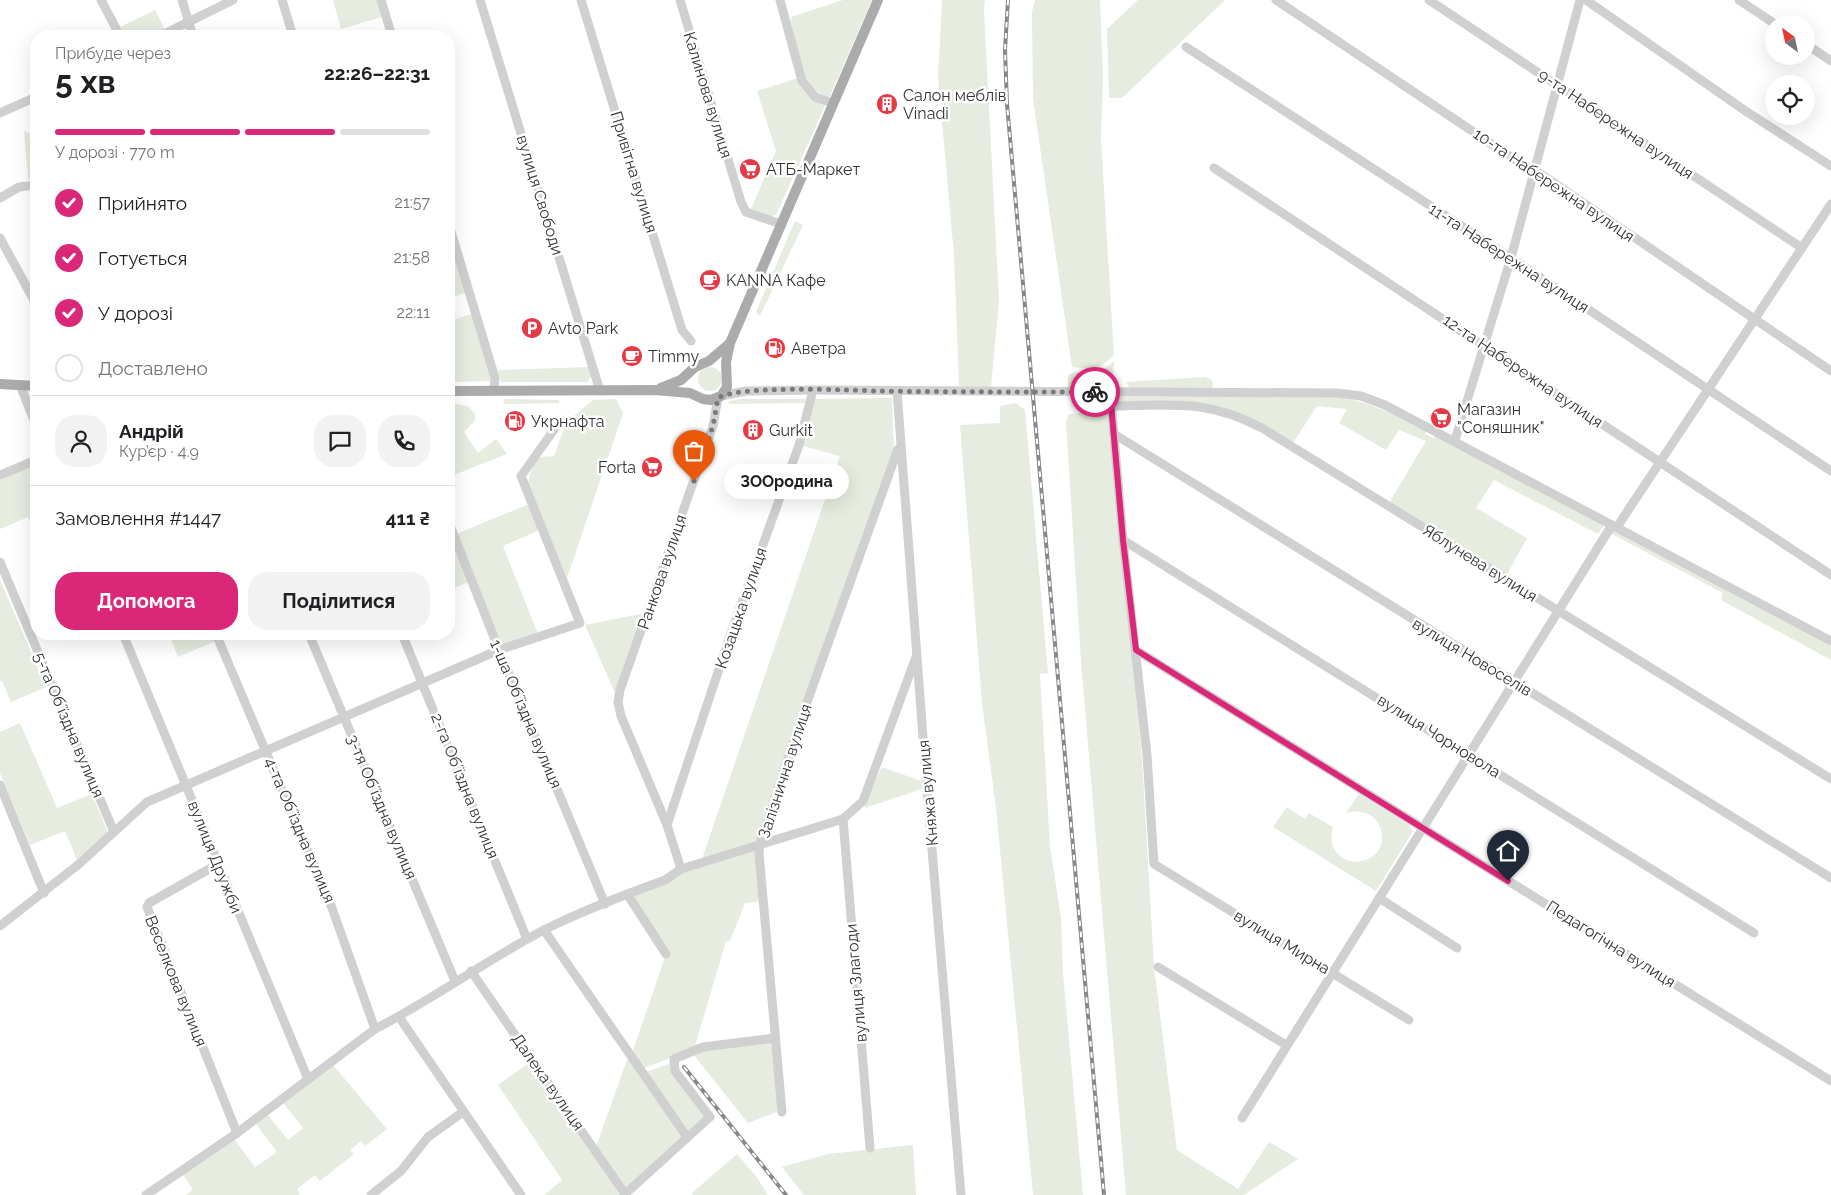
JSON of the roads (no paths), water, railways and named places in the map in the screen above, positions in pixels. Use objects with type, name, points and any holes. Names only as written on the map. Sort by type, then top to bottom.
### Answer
[{"type":"main road","points":[[455,390],[655,390],[711,397],[727,387],[730,343],[878,0]]},
{"type":"main road","points":[[655,390],[681,380],[699,364],[709,361],[730,343]]},
{"type":"main road","points":[[709,361],[719,364],[727,374]]},
{"type":"main road","points":[[692,371],[690,386],[711,397]]},
{"type":"main road","points":[[0,384],[30,386]]},
{"type":"street","points":[[101,0],[117,30]]},
{"type":"street","points":[[182,0],[191,30]]},
{"type":"street","points":[[172,30],[233,0]]},
{"type":"street","points":[[282,0],[291,30]]},
{"type":"street","points":[[381,0],[390,30]]},
{"type":"street","name":"вулиця Свободи","points":[[480,0],[600,390]]},
{"type":"street","name":"Привітна вулиця","points":[[582,0],[682,330],[691,341]]},
{"type":"street","name":"Калинова вулиця","points":[[680,0],[741,202],[746,212],[781,224]]},
{"type":"street","points":[[780,0],[802,81],[815,97],[832,103]]},
{"type":"street","name":"10-та Набережна вулиця","points":[[1276,0],[1523,165],[1535,170],[1831,371]]},
{"type":"street","name":"9-та Набережна вулиця","points":[[1429,0],[1802,248]]},
{"type":"street","points":[[1455,440],[1511,258],[1580,0]]},
{"type":"street","points":[[1586,0],[1747,112],[1831,166]]},
{"type":"street","points":[[1739,0],[1765,17]]},
{"type":"street","name":"11-та Набережна вулиця","points":[[1186,46],[1511,258],[1831,471]]},
{"type":"street","points":[[1815,50],[1831,61]]},
{"type":"street","points":[[0,112],[30,100]]},
{"type":"street","name":"12-та Набережна вулиця","points":[[1214,168],[1484,344],[1831,575]]},
{"type":"street","points":[[0,198],[19,187],[30,186]]},
{"type":"street","points":[[1242,1118],[1286,1045],[1424,829],[1557,611],[1660,462],[1831,204]]},
{"type":"street","points":[[0,238],[30,293]]},
{"type":"street","points":[[455,244],[495,378],[494,391]]},
{"type":"street","points":[[727,374],[746,391]]},
{"type":"street","points":[[20,386],[30,410]]},
{"type":"street","points":[[711,397],[746,391],[813,390],[1337,392],[1361,396],[1385,404],[1455,440],[1831,641]]},
{"type":"street","name":"Козацька вулиця","points":[[667,825],[732,630],[799,445],[813,390]]},
{"type":"street","name":"Княжа вулиця","points":[[896,391],[916,657],[961,1195]]},
{"type":"street","points":[[1110,392],[1123,540],[1136,650]]},
{"type":"street","name":"Ранкова вулиця","points":[[667,825],[621,716],[618,702],[620,690],[713,426],[711,397]]},
{"type":"street","name":"Яблунева вулиця","points":[[1111,406],[1185,404],[1219,410],[1246,419],[1831,779]]},
{"type":"street","points":[[0,926],[44,893],[147,802],[499,650],[580,623],[521,476],[561,420]]},
{"type":"street","name":"вулиця Новоселів","points":[[1114,434],[1831,878]]},
{"type":"street","name":"Залізнична вулиця","points":[[782,1112],[759,853],[760,844],[801,720],[900,445]]},
{"type":"street","points":[[0,475],[30,462]]},
{"type":"street","name":"1-ша Обʼїздна вулиця","points":[[455,538],[499,650],[605,904]]},
{"type":"street","name":"вулиця Чорновола","points":[[1123,540],[1754,933]]},
{"type":"street","name":"5-та Обʼїздна вулиця","points":[[0,562],[30,633]]},
{"type":"street","name":"5-та Обʼїздна вулиця","points":[[33,640],[114,832]]},
{"type":"street","name":"вулиця Дружби","points":[[126,640],[308,1079]]},
{"type":"street","name":"4-та Обʼїздна вулиця","points":[[219,640],[332,908],[375,1029]]},
{"type":"street","name":"3-тя Обʼїздна вулиця","points":[[312,640],[455,981]]},
{"type":"street","name":"2-га Обʼїздна вулиця","points":[[405,640],[527,940]]},
{"type":"street","name":"Педагогічна вулиця","points":[[1136,650],[1831,1081]]},
{"type":"street","name":"вулиця Мирна","points":[[1136,650],[1147,755],[1154,864],[1409,1020]]},
{"type":"street","points":[[146,1195],[237,1134],[375,1029],[399,1017],[471,971],[544,930],[627,894],[665,880],[681,869],[843,819],[863,801],[916,657]]},
{"type":"street","points":[[0,785],[44,893]]},
{"type":"street","name":"вулиця Злагоди","points":[[843,819],[870,1148]]},
{"type":"street","points":[[667,825],[681,869]]},
{"type":"street","name":"Веселкова вулиця","points":[[218,864],[149,903],[147,907],[237,1134]]},
{"type":"street","points":[[627,894],[666,954]]},
{"type":"street","points":[[1379,898],[1457,948]]},
{"type":"street","points":[[544,930],[687,1137]]},
{"type":"street","points":[[1158,967],[1286,1045]]},
{"type":"street","name":"Далека вулиця","points":[[471,971],[624,1195]]},
{"type":"street","points":[[399,1017],[521,1195]]},
{"type":"street","points":[[624,1195],[710,1117],[675,1071],[674,1059],[703,1048],[775,1038]]},
{"type":"street","points":[[371,1195],[401,1171],[428,1137],[463,1112]]},
{"type":"railway","points":[[1008,0],[1005,50],[1007,104],[1104,1195]]},
{"type":"railway","points":[[684,1067],[786,1195]]},
{"type":"place","name":"Салон меблів Vinadi","points":[[887,104]]},
{"type":"place","name":"АТБ-Маркет","points":[[750,169]]},
{"type":"place","name":"KANNA Кафе","points":[[710,280]]},
{"type":"place","name":"Avto Park","points":[[532,328]]},
{"type":"place","name":"Аветра","points":[[775,348]]},
{"type":"place","name":"Timmy","points":[[632,356]]},
{"type":"place","name":"Магазин \"Соняшник\"","points":[[1441,418]]},
{"type":"place","name":"Укрнафта","points":[[515,421]]},
{"type":"place","name":"Gurkit","points":[[753,430]]},
{"type":"place","name":"Forta","points":[[652,467]]},
{"type":"place","name":"ЗООродина","points":[[694,481]]}]
